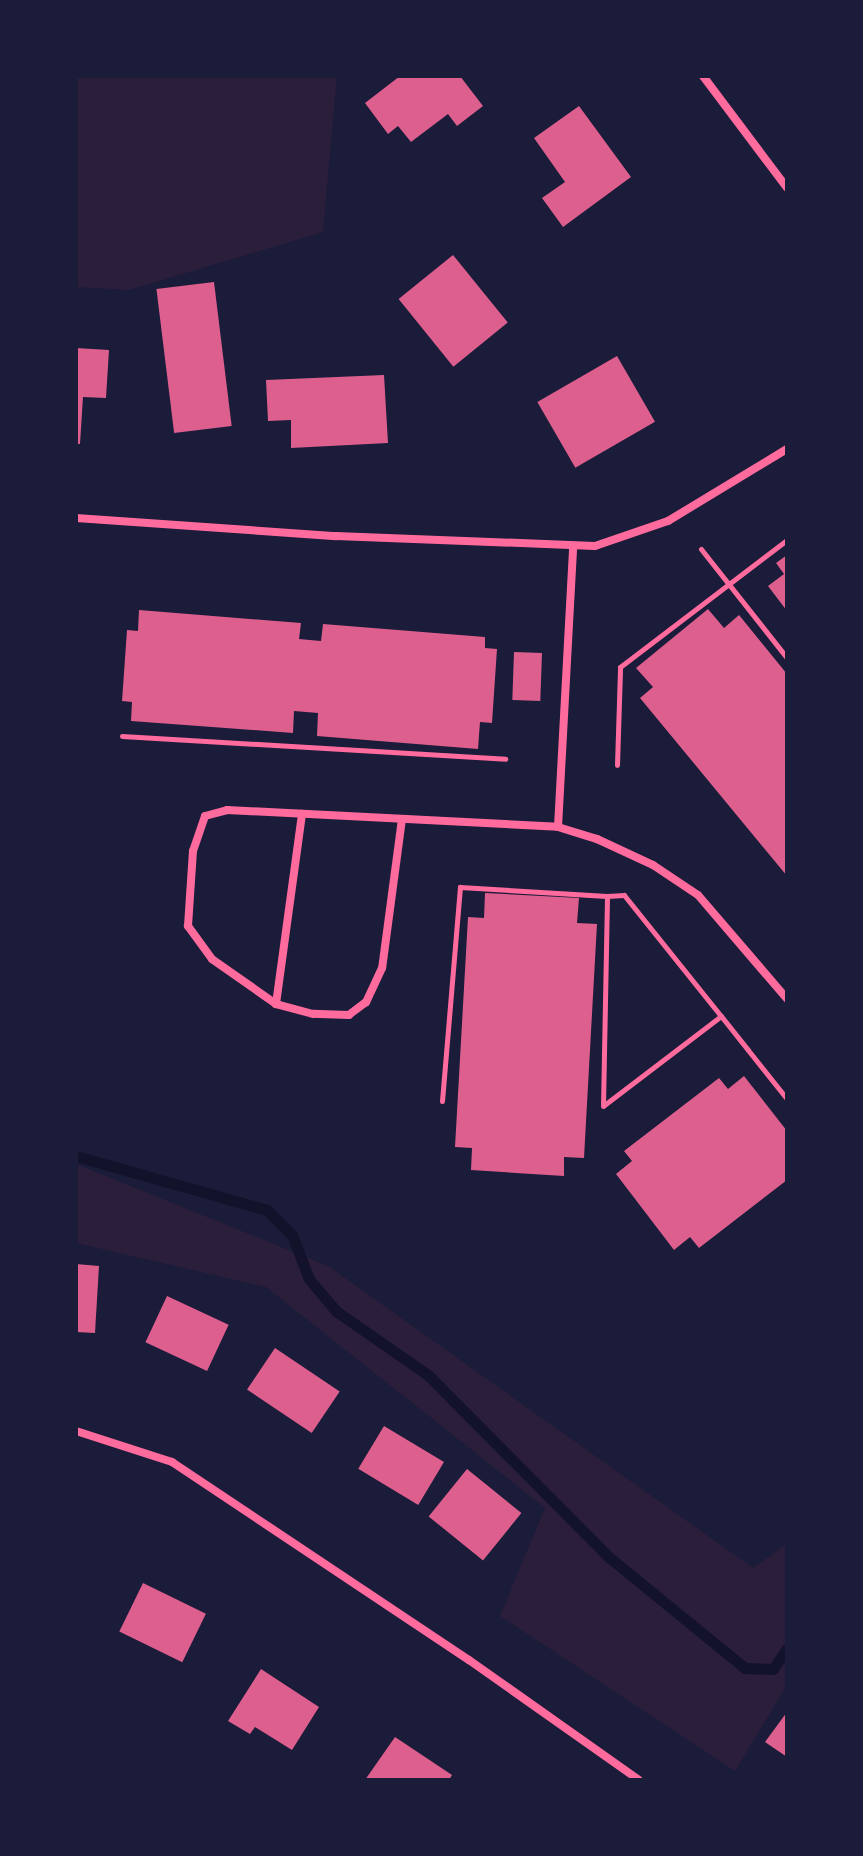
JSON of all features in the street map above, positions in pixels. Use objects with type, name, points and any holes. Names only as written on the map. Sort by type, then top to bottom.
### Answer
[{"type":"street","points":[[703,76],[787,188]]},
{"type":"street","points":[[76,518],[595,546],[668,521],[787,449]]},
{"type":"street","points":[[558,827],[573,547]]},
{"type":"street","points":[[402,819],[382,968],[366,1002],[349,1015],[313,1014],[276,1004],[212,959],[188,926],[193,851],[205,816],[227,810],[558,827],[597,839],[653,865],[698,895],[786,997]]},
{"type":"street","points":[[276,1004],[302,814]]},
{"type":"street","points":[[76,1431],[172,1462],[469,1660],[635,1779]]},
{"type":"path","points":[[617,765],[620,667],[787,540]]},
{"type":"path","points":[[701,549],[787,658]]},
{"type":"path","points":[[122,736],[505,759]]},
{"type":"path","points":[[442,1101],[460,887],[624,895],[787,1099]]},
{"type":"path","points":[[607,896],[603,1106],[721,1016]]},
{"type":"shaded area","points":[[76,76],[337,76],[323,232],[129,290],[76,287]]},
{"type":"shaded area","points":[[76,1164],[328,1266],[753,1568],[787,1544],[787,1685],[735,1771],[500,1616],[545,1508],[266,1287],[76,1243]]},
{"type":"building","points":[[400,76],[460,76],[483,106],[457,126],[448,114],[411,142],[398,126],[388,134],[365,103]]},
{"type":"building","points":[[579,106],[631,177],[563,227],[542,198],[565,182],[534,138]]},
{"type":"building","points":[[453,255],[508,323],[453,367],[399,299]]},
{"type":"building","points":[[214,282],[232,426],[174,433],[156,289]]},
{"type":"building","points":[[76,348],[109,350],[106,398],[83,397],[80,444],[76,444]]},
{"type":"building","points":[[617,356],[655,422],[575,468],[537,402]]},
{"type":"building","points":[[384,375],[388,443],[291,448],[291,420],[268,421],[266,380]]},
{"type":"building","points":[[787,555],[787,611],[768,586],[784,574],[776,563]]},
{"type":"building","points":[[708,609],[724,628],[739,615],[787,674],[787,876],[640,698],[653,687],[636,668]]},
{"type":"building","points":[[139,610],[301,623],[299,639],[321,641],[323,624],[485,637],[485,648],[497,649],[492,723],[480,722],[478,749],[317,736],[318,713],[294,711],[293,733],[131,721],[132,702],[122,701],[127,630],[138,631]]},
{"type":"building","points":[[514,652],[542,653],[540,701],[512,700]]},
{"type":"building","points":[[485,893],[579,898],[577,923],[597,924],[584,1158],[564,1157],[564,1176],[471,1170],[472,1148],[455,1147],[468,917],[484,918]]},
{"type":"building","points":[[744,1076],[787,1131],[787,1180],[699,1248],[690,1237],[674,1250],[616,1174],[632,1161],[624,1151],[719,1078],[728,1089]]},
{"type":"building","points":[[76,1264],[99,1266],[95,1333],[76,1332]]},
{"type":"building","points":[[167,1296],[229,1325],[207,1371],[145,1342]]},
{"type":"building","points":[[275,1348],[340,1392],[312,1433],[247,1389]]},
{"type":"building","points":[[384,1426],[444,1462],[418,1505],[358,1469]]},
{"type":"building","points":[[467,1469],[521,1513],[483,1560],[429,1516]]},
{"type":"building","points":[[143,1583],[206,1614],[182,1662],[119,1632]]},
{"type":"building","points":[[261,1669],[319,1707],[292,1750],[255,1727],[250,1734],[228,1721]]},
{"type":"building","points":[[787,1712],[787,1757],[765,1742]]},
{"type":"building","points":[[395,1737],[452,1775],[449,1780],[365,1780]]},
{"type":"waterway","points":[[76,1156],[267,1210],[292,1235],[309,1279],[336,1311],[428,1375],[610,1558],[745,1668],[773,1669],[787,1648]]}]
